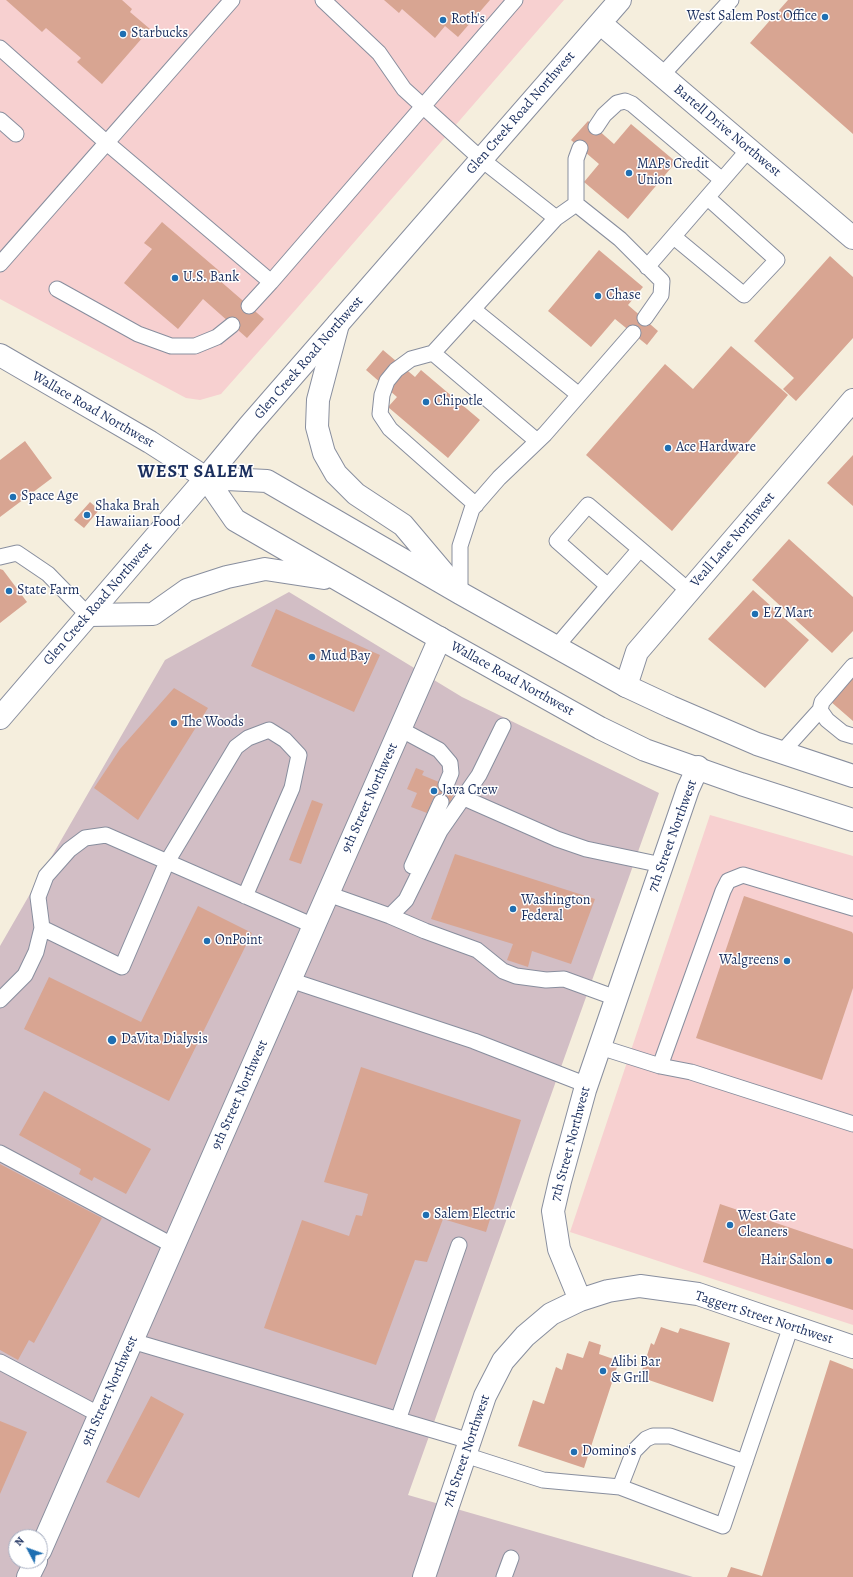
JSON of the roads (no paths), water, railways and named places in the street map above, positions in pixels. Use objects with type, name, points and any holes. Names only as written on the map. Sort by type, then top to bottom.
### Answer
[{"type":"street","name":"Glen Creek Road Northwest","points":[[0,718],[249,426],[620,0]]},
{"type":"street","name":"Bartell Drive Northwest","points":[[600,23],[853,238]]},
{"type":"street","points":[[338,324],[318,400],[317,427],[324,453],[336,474],[356,494],[403,525],[460,593]]},
{"type":"street","name":"Wallace Road Northwest","points":[[0,355],[150,442],[206,478],[235,520],[340,582],[600,728],[646,750],[698,767],[741,784],[853,820]]},
{"type":"street","name":"Veall Lane Northwest","points":[[626,686],[636,652],[853,400]]},
{"type":"street","name":"Wallace Road Northwest","points":[[206,478],[267,481],[460,593],[626,686],[670,707],[757,744],[853,776]]},
{"type":"street","points":[[88,615],[153,614],[187,590],[227,577],[265,569],[340,582]]},
{"type":"street","name":"9th Street Northwest","points":[[48,1533],[440,638]]},
{"type":"street","name":"7th Street Northwest","points":[[424,1577],[485,1396],[503,1361],[525,1336],[551,1314],[580,1300],[559,1249],[553,1212],[560,1181],[587,1085],[688,789],[698,767]]},
{"type":"street","name":"Taggert Street Northwest","points":[[580,1300],[608,1291],[640,1286],[698,1294],[853,1347]]},
{"type":"lane","points":[[0,264],[232,0]]},
{"type":"lane","points":[[323,0],[379,53],[404,89],[481,159],[556,218]]},
{"type":"lane","points":[[249,306],[515,0]]},
{"type":"lane","points":[[662,75],[730,0]]},
{"type":"lane","points":[[0,48],[107,143],[271,282]]},
{"type":"lane","points":[[596,127],[604,115],[617,103],[625,101],[632,104],[722,180]]},
{"type":"lane","points":[[0,120],[16,134]]},
{"type":"lane","points":[[576,204],[576,159],[580,148]]},
{"type":"lane","points":[[647,267],[749,150]]},
{"type":"lane","points":[[674,237],[744,295],[777,260],[708,198]]},
{"type":"lane","points":[[476,505],[390,430],[380,414],[382,395],[387,381],[396,370],[411,359],[433,353],[556,218],[576,204]]},
{"type":"lane","points":[[576,204],[620,239],[662,281],[661,295],[645,318]]},
{"type":"lane","points":[[57,289],[138,334],[171,346],[195,346],[217,337],[232,325]]},
{"type":"lane","points":[[473,308],[579,395]]},
{"type":"lane","points":[[460,593],[460,546],[472,509],[499,478],[537,441],[633,333]]},
{"type":"lane","points":[[433,353],[537,441]]},
{"type":"lane","points":[[608,586],[557,541],[588,505],[689,591]]},
{"type":"lane","points":[[556,647],[640,549]]},
{"type":"lane","points":[[0,558],[17,553],[48,574],[88,615]]},
{"type":"lane","points":[[782,752],[820,710],[822,702],[853,666]]},
{"type":"lane","points":[[820,710],[826,720],[844,734],[853,736]]},
{"type":"lane","points":[[390,916],[406,900],[440,831],[464,798],[478,775],[503,726]]},
{"type":"lane","points":[[400,729],[438,750],[450,763],[451,773],[446,785]]},
{"type":"lane","points":[[42,928],[122,968],[168,862],[236,747],[248,738],[268,730],[285,740],[299,755],[292,788],[245,896]]},
{"type":"lane","points":[[464,798],[557,840],[586,849],[662,865]]},
{"type":"lane","points":[[390,916],[395,900],[402,890],[441,802]]},
{"type":"lane","points":[[0,1000],[25,976],[36,952],[42,928],[38,897],[46,876],[69,850],[85,838],[106,835],[314,926]]},
{"type":"lane","points":[[660,1066],[723,891],[728,882],[743,875],[853,908]]},
{"type":"lane","points":[[328,894],[390,916],[424,931],[476,950],[503,971],[516,976],[546,980],[564,979],[616,998]]},
{"type":"lane","points":[[290,980],[474,1041],[587,1085]]},
{"type":"lane","points":[[600,1047],[660,1066],[691,1072],[853,1124]]},
{"type":"lane","points":[[0,1153],[174,1246]]},
{"type":"lane","points":[[398,1420],[459,1245]]},
{"type":"lane","points":[[132,1341],[398,1420],[543,1480],[620,1487],[723,1526],[791,1326]]},
{"type":"lane","points":[[0,1362],[100,1415]]},
{"type":"lane","points":[[620,1487],[634,1451],[646,1439],[653,1436],[670,1436],[746,1462]]},
{"type":"lane","points":[[504,1577],[511,1558]]},
{"type":"place","name":"West Salem Post Office","points":[[825,17]]},
{"type":"place","name":"Roth's","points":[[443,20]]},
{"type":"place","name":"Starbucks","points":[[123,34]]},
{"type":"place","name":"MAPs Credit Union","points":[[629,173]]},
{"type":"place","name":"U.S. Bank","points":[[175,278]]},
{"type":"place","name":"Chase","points":[[598,296]]},
{"type":"place","name":"Chipotle","points":[[426,402]]},
{"type":"place","name":"Ace Hardware","points":[[668,448]]},
{"type":"place","name":"Space Age","points":[[13,497]]},
{"type":"place","name":"Shaka Brah Hawaiian Food","points":[[87,515]]},
{"type":"place","name":"State Farm","points":[[9,591]]},
{"type":"place","name":"E Z Mart","points":[[755,614]]},
{"type":"place","name":"Mud Bay","points":[[312,657]]},
{"type":"place","name":"The Woods","points":[[174,723]]},
{"type":"place","name":"Java Crew","points":[[434,791]]},
{"type":"place","name":"Washington Federal","points":[[513,909]]},
{"type":"place","name":"OnPoint","points":[[207,941]]},
{"type":"place","name":"Walgreens","points":[[787,961]]},
{"type":"place","name":"DaVita Dialysis","points":[[112,1040]]},
{"type":"place","name":"Salem Electric","points":[[426,1215]]},
{"type":"place","name":"West Gate Cleaners","points":[[730,1225]]},
{"type":"place","name":"Hair Salon","points":[[829,1261]]},
{"type":"place","name":"Alibi Bar & Grill","points":[[603,1371]]},
{"type":"place","name":"Domino's","points":[[574,1452]]},
{"type":"district","name":"WEST SALEM","points":[[196,473]]}]
